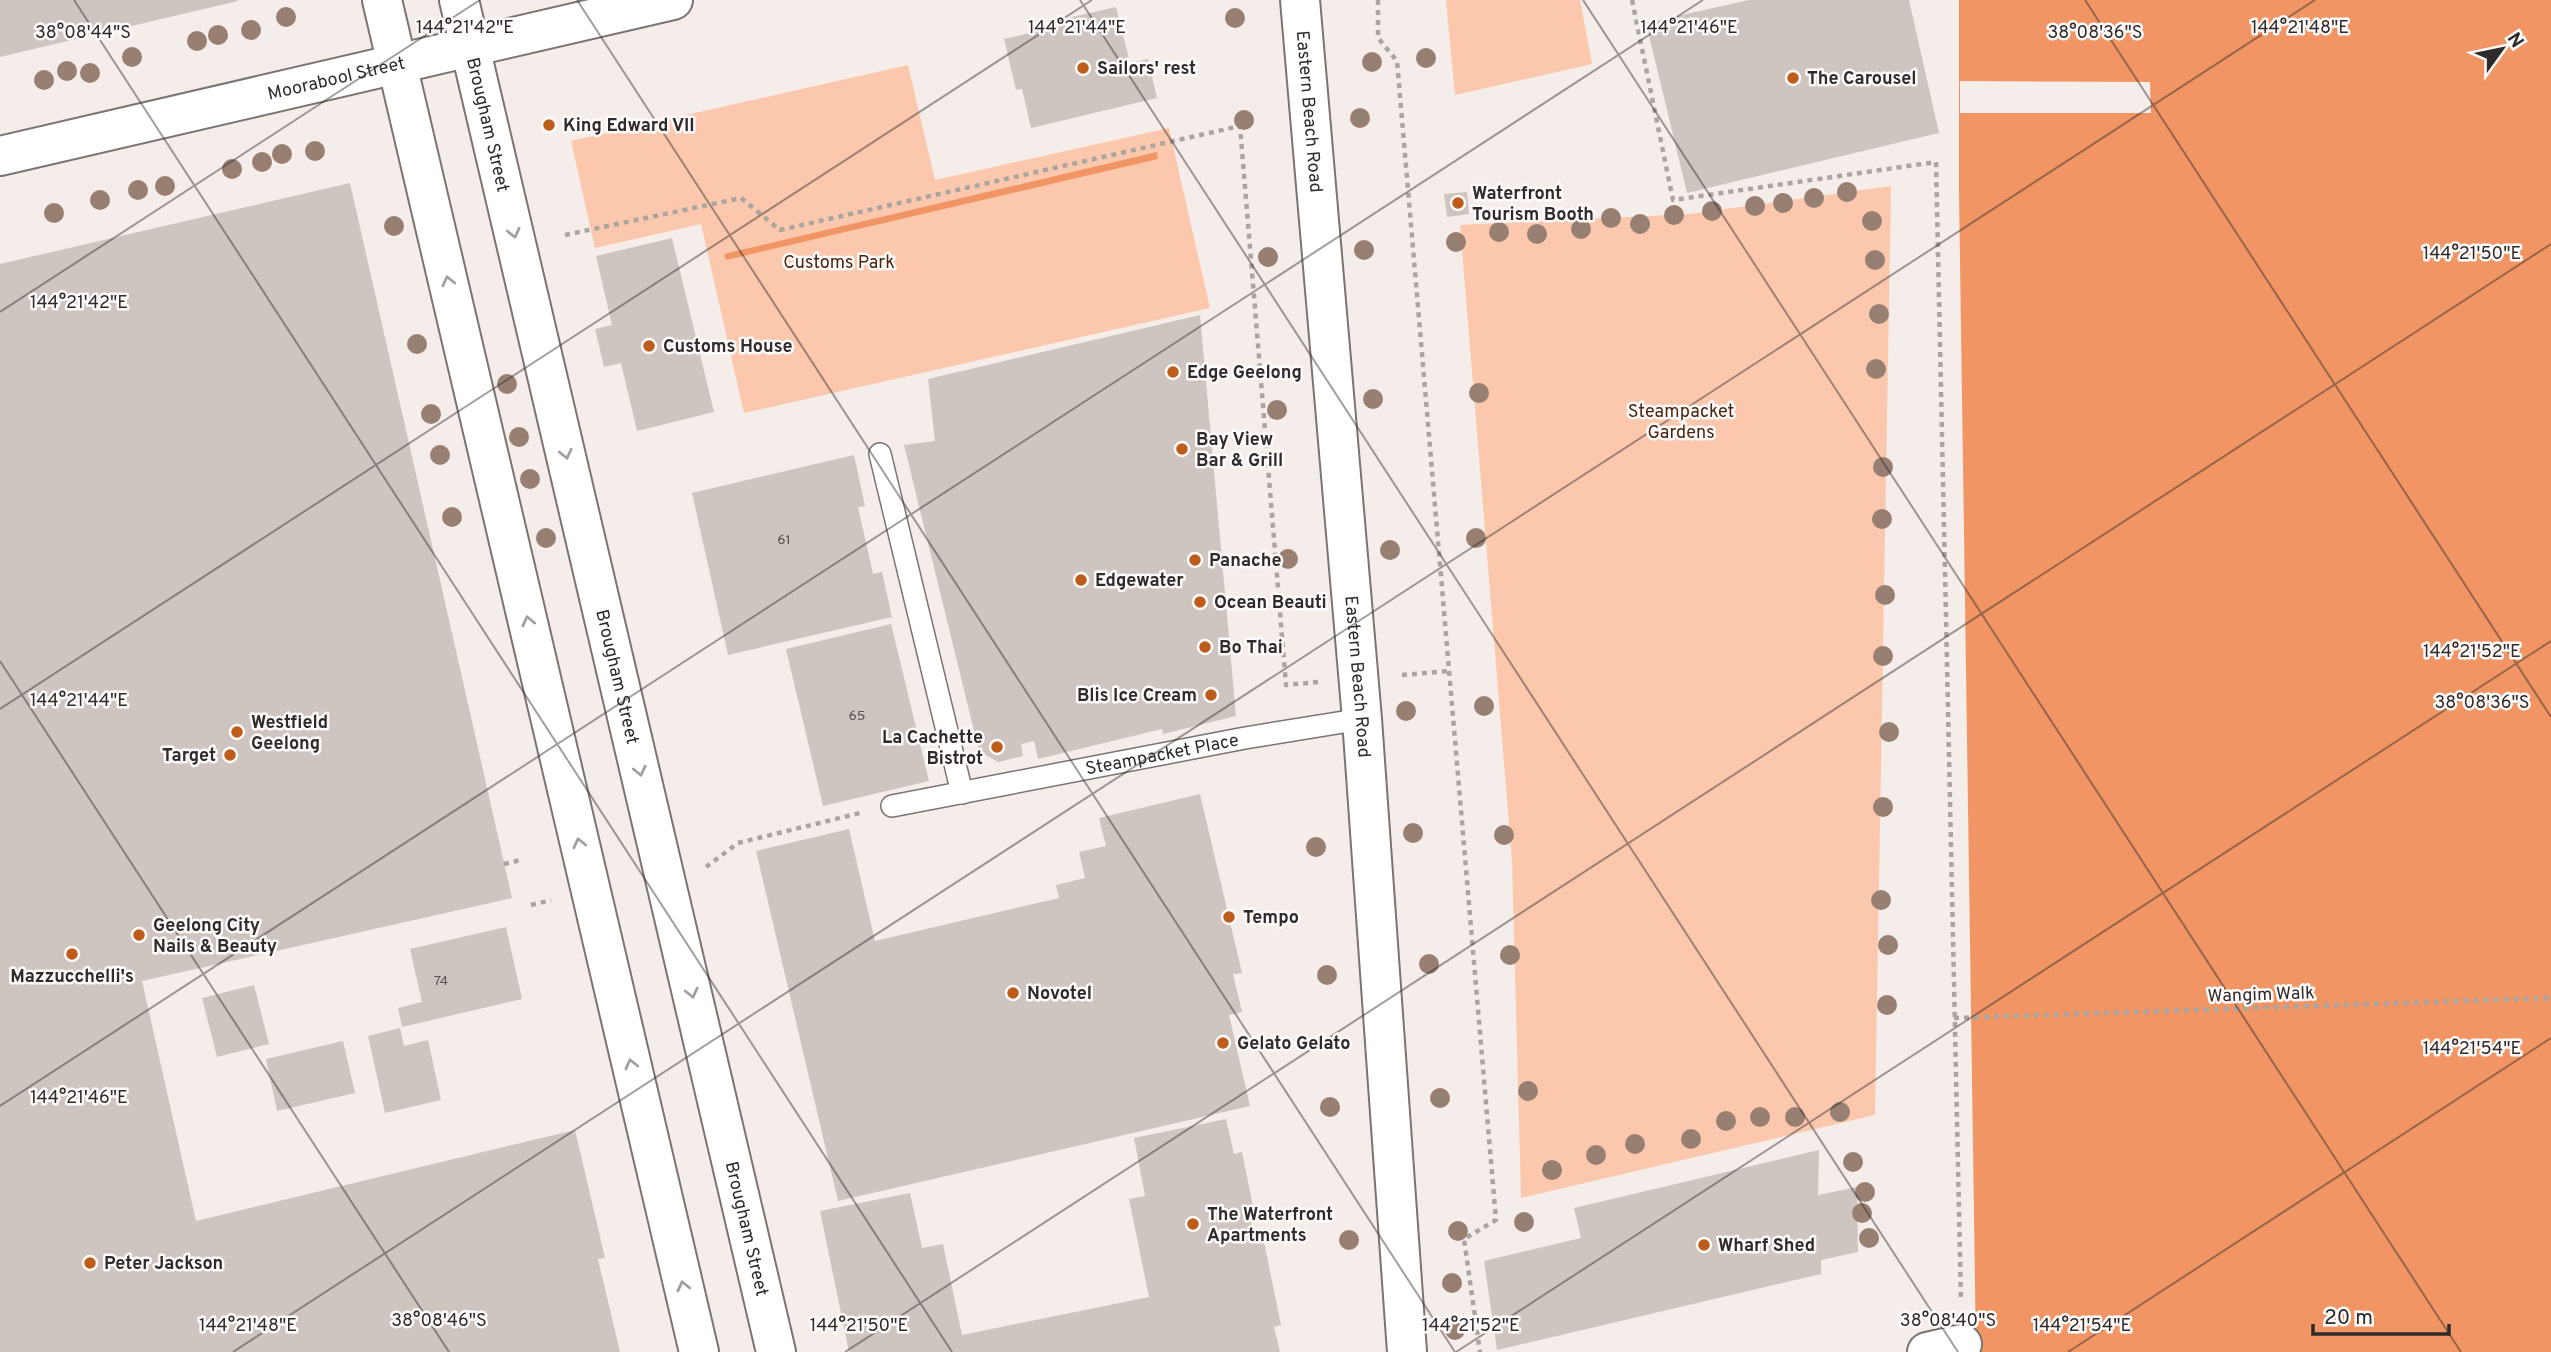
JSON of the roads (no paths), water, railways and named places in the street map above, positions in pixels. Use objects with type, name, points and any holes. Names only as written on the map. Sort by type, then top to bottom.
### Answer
[{"type":"street","points":[[382,0],[699,1352]]},
{"type":"street","name":"Brougham Street","points":[[459,0],[776,1352]]},
{"type":"street","name":"Moorabool Street","points":[[0,156],[673,0]]},
{"type":"street","name":"Eastern Beach Road","points":[[1300,0],[1362,719],[1407,1352]]},
{"type":"lane","points":[[880,454],[962,793]]},
{"type":"lane","name":"Steampacket Place","points":[[892,806],[1245,738],[1362,719]]},
{"type":"place","name":"Sailors' rest","points":[[1083,68]]},
{"type":"place","name":"The Carousel","points":[[1793,78]]},
{"type":"place","name":"King Edward VII","points":[[549,125]]},
{"type":"place","name":"Waterfront Tourism Booth","points":[[1458,203]]},
{"type":"place","name":"Customs House","points":[[649,346]]},
{"type":"place","name":"Edge Geelong","points":[[1173,372]]},
{"type":"place","name":"Bay View Bar & Grill","points":[[1182,449]]},
{"type":"place","name":"Panache","points":[[1195,560]]},
{"type":"place","name":"Edgewater","points":[[1081,580]]},
{"type":"place","name":"Ocean Beauti","points":[[1200,602]]},
{"type":"place","name":"Bo Thai","points":[[1205,647]]},
{"type":"place","name":"Blis Ice Cream","points":[[1211,695]]},
{"type":"place","name":"Westfield Geelong","points":[[237,732]]},
{"type":"place","name":"La Cachette Bistrot","points":[[997,747]]},
{"type":"place","name":"Target","points":[[230,755]]},
{"type":"place","name":"Tempo","points":[[1229,917]]},
{"type":"place","name":"Geelong City Nails & Beauty","points":[[139,935]]},
{"type":"place","name":"Mazzucchelli's","points":[[72,954]]},
{"type":"place","name":"Novotel","points":[[1013,993]]},
{"type":"place","name":"Gelato Gelato","points":[[1223,1043]]},
{"type":"place","name":"The Waterfront Apartments","points":[[1193,1224]]},
{"type":"place","name":"Wharf Shed","points":[[1704,1245]]},
{"type":"place","name":"Peter Jackson","points":[[90,1263]]},
{"type":"park label","name":"Customs Park","points":[[839,262]]},
{"type":"park label","name":"Steampacket Gardens","points":[[1681,421]]}]
